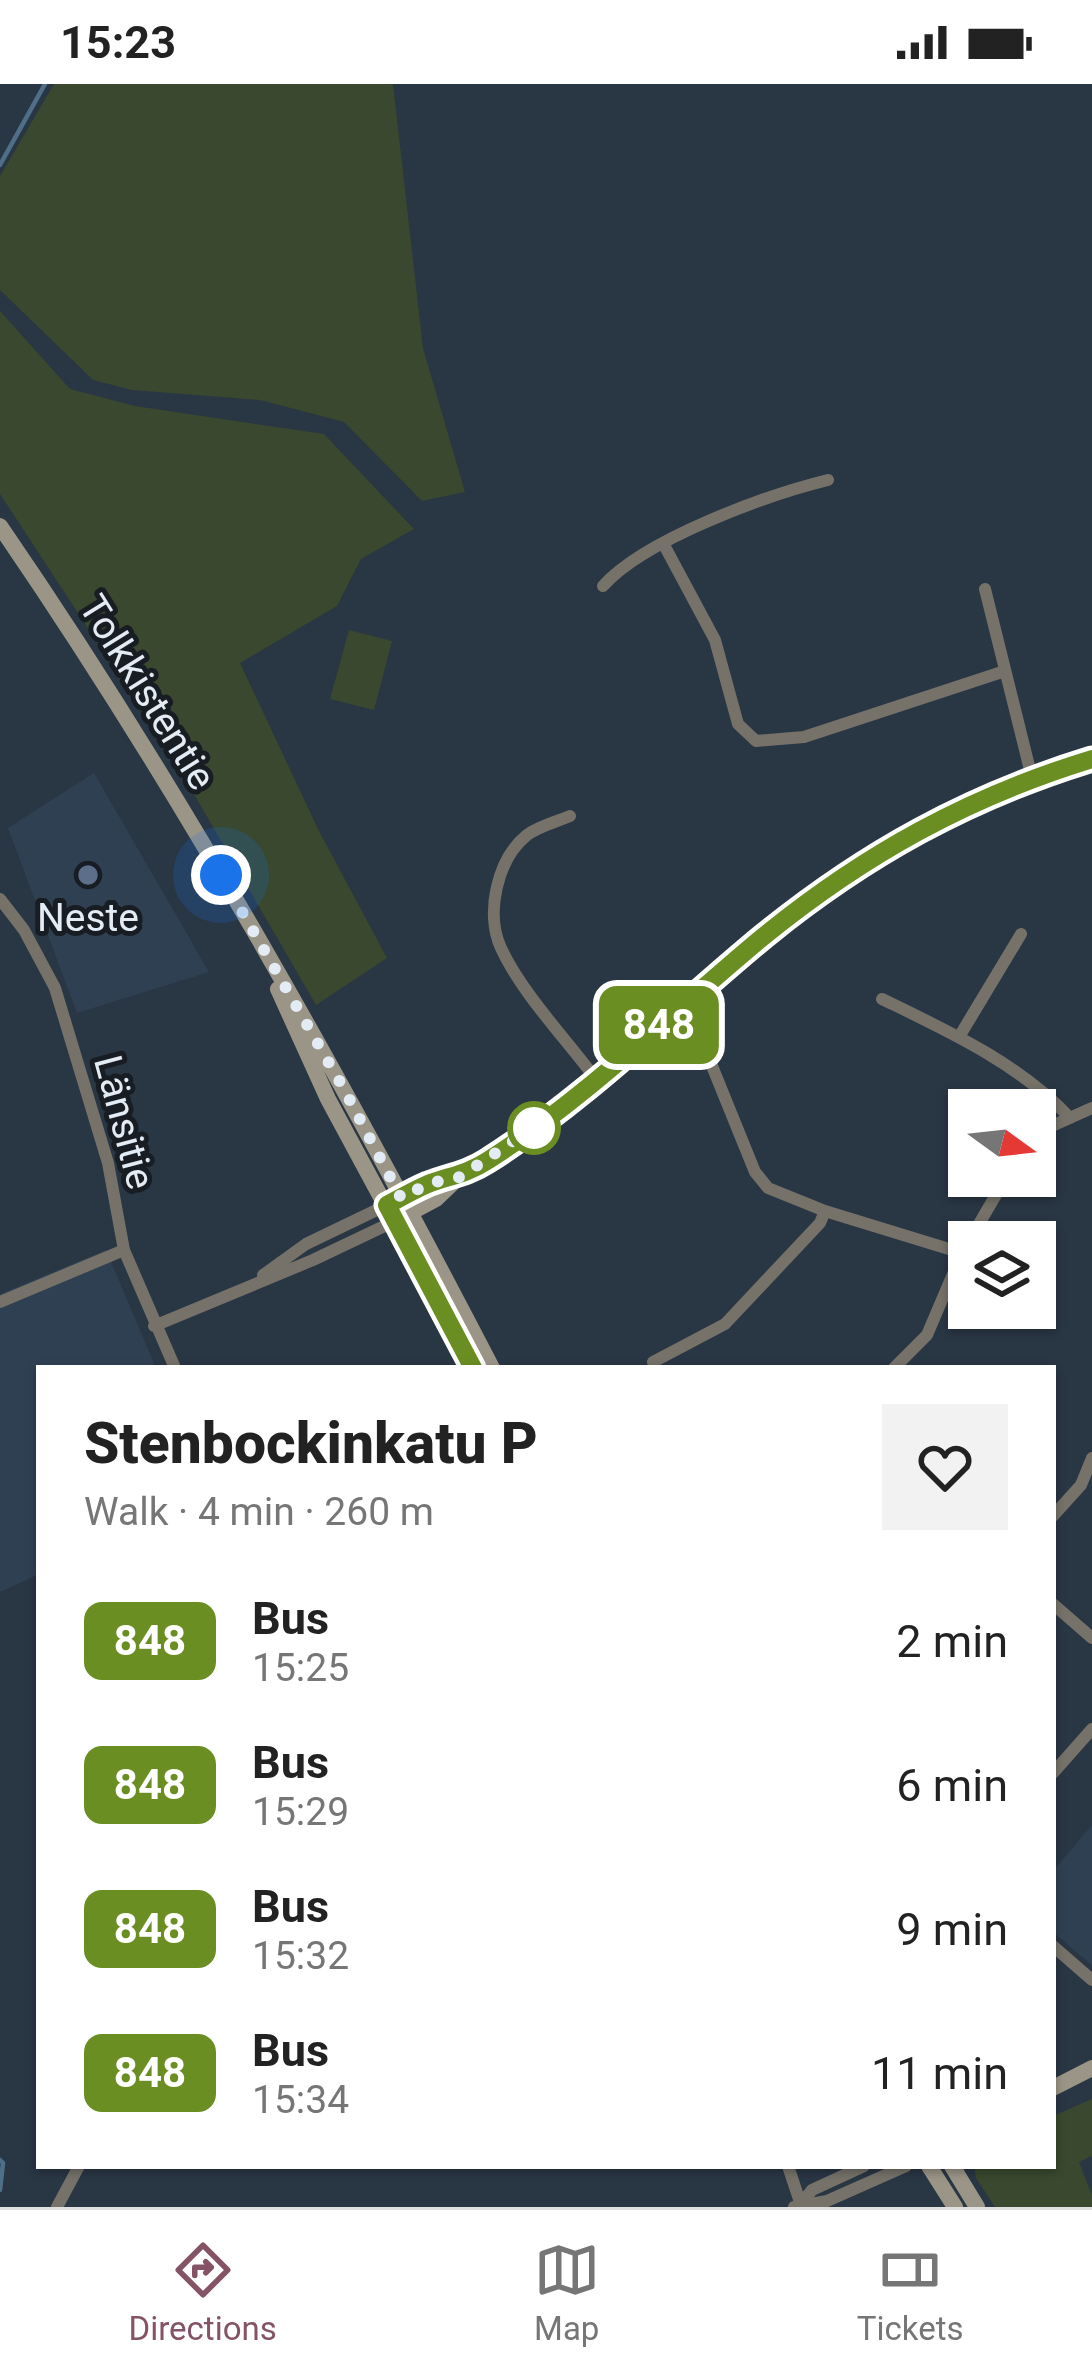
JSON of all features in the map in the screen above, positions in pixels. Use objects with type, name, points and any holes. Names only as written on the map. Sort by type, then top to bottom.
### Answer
[{"type":"street","points":[[604,586],[616,571],[663,543],[793,489],[828,480]]},
{"type":"street","name":"Tolkkistentie","points":[[0,526],[174,792],[311,1030],[471,1365]]},
{"type":"street","points":[[663,543],[715,640],[738,724],[756,742],[804,737],[1005,671]]},
{"type":"street","points":[[985,589],[1032,778]]},
{"type":"street","points":[[154,1326],[256,1281],[306,1244],[398,1209],[430,1183],[460,1177],[505,1148],[768,933],[920,827],[1032,778],[1092,759]]},
{"type":"street","points":[[570,816],[538,829],[512,850],[496,889],[496,933],[510,964],[595,1078]]},
{"type":"street","name":"Länsitie","points":[[0,899],[56,988],[108,1163],[124,1250],[174,1365]]},
{"type":"street","points":[[959,1037],[1021,934]]},
{"type":"street","points":[[882,999],[959,1037],[1048,1094],[1070,1118]]},
{"type":"street","points":[[676,1010],[710,1061],[761,1182],[780,1195],[948,1249]]},
{"type":"street","points":[[1056,1127],[1092,1108]]},
{"type":"street","name":"Tolkkistentie","points":[[398,1209],[490,1365]]},
{"type":"street","points":[[652,1362],[725,1324],[820,1223],[825,1211]]},
{"type":"street","points":[[0,1302],[124,1250]]},
{"type":"street","points":[[897,1365],[927,1335],[948,1286]]},
{"type":"street","points":[[1056,1513],[1081,1485],[1092,1458]]},
{"type":"street","points":[[1056,1607],[1092,1638]]},
{"type":"street","points":[[1056,1770],[1092,1729]]},
{"type":"street","points":[[1056,1949],[1092,1980]]},
{"type":"street","points":[[1056,2086],[1092,2068]]},
{"type":"street","points":[[57,2207],[77,2169]]},
{"type":"street","points":[[789,2169],[799,2206]]},
{"type":"street","points":[[799,2206],[812,2191],[858,2169]]},
{"type":"street","points":[[799,2206],[827,2201],[899,2169]]},
{"type":"street","points":[[930,2169],[955,2207]]},
{"type":"street","points":[[954,2169],[977,2207]]},
{"type":"shaded area","points":[[94,773],[209,972],[77,1013],[8,828]]},
{"type":"shaded area","points":[[106,1250],[155,1365],[36,1365],[36,1575],[0,1592],[0,1294]]},
{"type":"shaded area","points":[[1092,1825],[1092,1965],[1056,1935],[1056,1867]]},
{"type":"green space","points":[[54,84],[393,84],[423,348],[465,492],[422,501],[344,422],[260,400],[132,390],[93,380],[0,290],[0,176]]},
{"type":"green space","points":[[0,311],[70,389],[135,406],[324,434],[414,529],[361,559],[337,606],[240,663],[319,831],[387,958],[316,1005],[173,758],[0,494]]},
{"type":"green space","points":[[349,630],[392,641],[374,710],[330,699]]},
{"type":"green space","points":[[1092,2099],[1092,2156],[1079,2162],[1092,2207],[995,2207],[974,2169],[1056,2169],[1056,2115]]},
{"type":"waterway","points":[[0,165],[45,84]]},
{"type":"waterway","points":[[0,2160],[0,2190]]},
{"type":"bus line","name":"848","points":[[471,1365],[387,1205],[488,1161],[768,933],[920,827],[1032,778],[1092,759]]},
{"type":"place","name":"Neste","points":[[88,875]]},
{"type":"route","points":[[221,875],[401,1198],[430,1183],[460,1177],[540,1123],[534,1128]]}]
